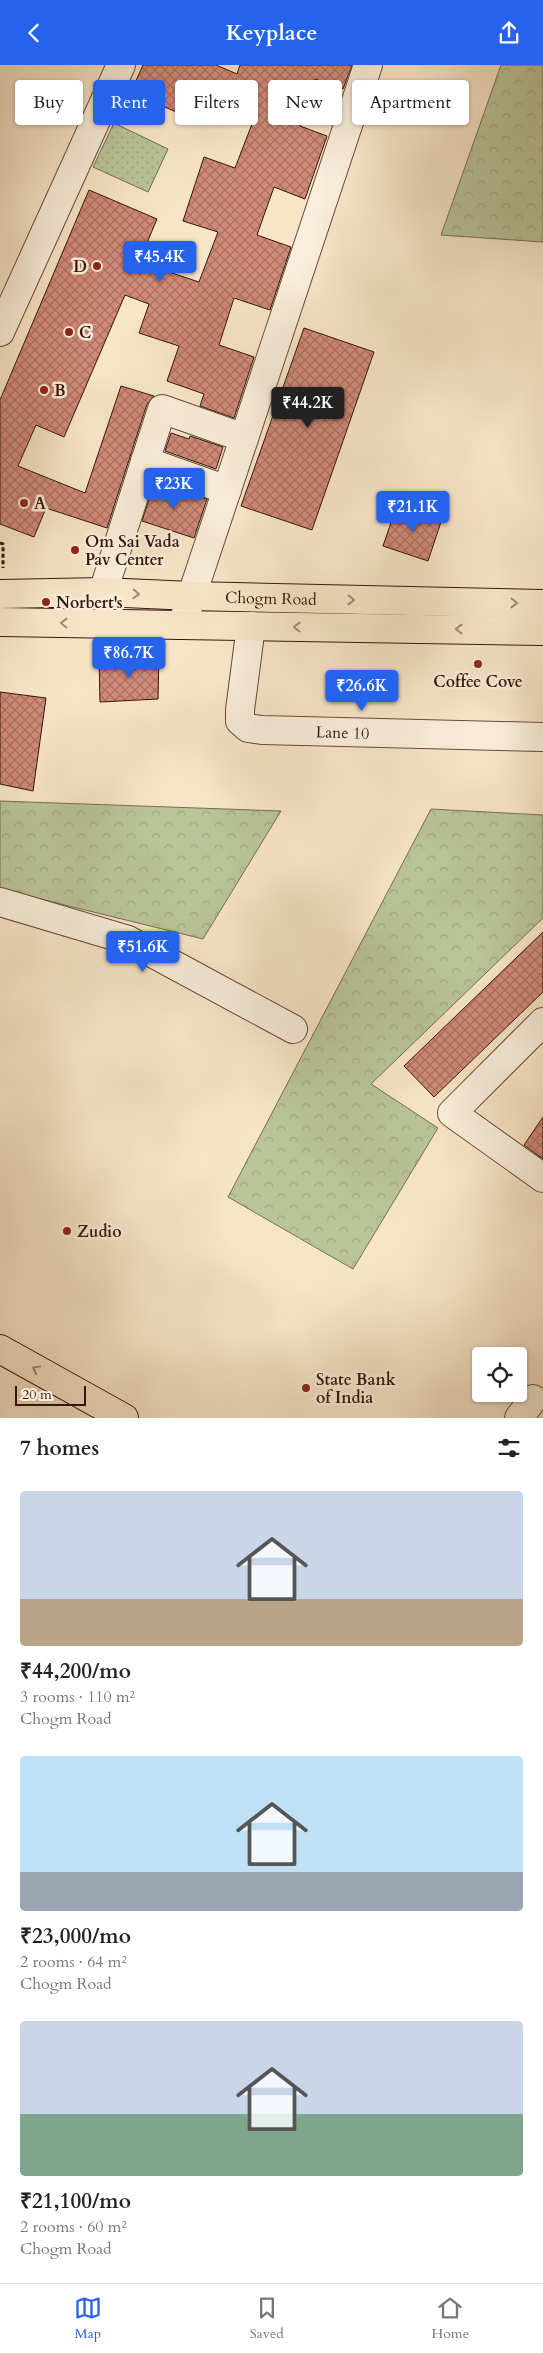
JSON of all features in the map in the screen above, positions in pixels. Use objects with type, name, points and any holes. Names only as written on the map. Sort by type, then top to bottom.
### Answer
[{"type":"main road","name":"Chogm Road","points":[[0,594],[103,592],[191,597],[543,603]]},
{"type":"main road","name":"Chogm Road","points":[[0,621],[543,631]]},
{"type":"main road","points":[[0,1349],[124,1418]]},
{"type":"street","points":[[0,332],[121,65]]},
{"type":"street","points":[[182,625],[368,65]]},
{"type":"street","points":[[103,592],[162,409],[244,438]]},
{"type":"street","points":[[145,461],[227,489]]},
{"type":"street","name":"Lane 10","points":[[250,626],[240,710],[240,721],[248,728],[291,731],[543,737]]},
{"type":"street","points":[[0,902],[128,940],[293,1029]]},
{"type":"street","points":[[543,1022],[452,1113],[543,1178]]},
{"type":"green space","points":[[501,65],[543,65],[543,242],[441,235]]},
{"type":"green space","points":[[113,125],[118,125],[168,149],[148,192],[93,167]]},
{"type":"green space","points":[[0,801],[281,811],[203,939],[0,889]]},
{"type":"green space","points":[[431,809],[543,815],[543,918],[371,1084],[438,1128],[353,1269],[228,1197]]},
{"type":"building","points":[[143,65],[216,65],[237,74],[240,65],[352,65],[343,89],[342,80],[268,80],[268,125],[300,125],[327,136],[305,199],[274,187],[257,235],[291,247],[270,310],[234,298],[219,345],[254,357],[234,418],[200,406],[204,394],[167,381],[179,346],[139,333],[149,304],[125,295],[64,437],[36,425],[18,466],[85,493],[121,386],[154,396],[147,404],[107,528],[46,508],[34,537],[0,524],[0,400],[89,190],[157,219],[139,262],[199,282],[218,232],[183,221],[204,157],[235,168],[252,125],[258,125],[258,80],[175,80],[175,111],[165,107],[165,80],[136,80]]},
{"type":"building","points":[[304,328],[374,352],[312,530],[241,506]]},
{"type":"building","points":[[171,433],[189,439],[190,436],[223,447],[216,469],[165,451]]},
{"type":"building","points":[[155,481],[207,499],[194,538],[142,521]]},
{"type":"building","points":[[397,505],[442,519],[428,561],[383,546]]},
{"type":"building","points":[[159,656],[158,699],[100,702],[99,658]]},
{"type":"building","points":[[0,692],[46,698],[33,791],[0,784]]},
{"type":"building","points":[[543,932],[543,992],[434,1097],[404,1066]]},
{"type":"building","points":[[543,1117],[543,1159],[524,1145]]},
{"type":"place","name":"D","points":[[97,266]]},
{"type":"place","name":"C","points":[[69,332]]},
{"type":"place","name":"B","points":[[44,390]]},
{"type":"place","name":"A","points":[[24,503]]},
{"type":"place","name":"Om Sai Vada Pav Center","points":[[75,550]]},
{"type":"place","name":"Norbert's","points":[[46,602]]},
{"type":"place","name":"Coffee Cove","points":[[478,664]]},
{"type":"place","name":"Zudio","points":[[67,1231]]},
{"type":"place","name":"State Bank of India","points":[[306,1388]]}]
